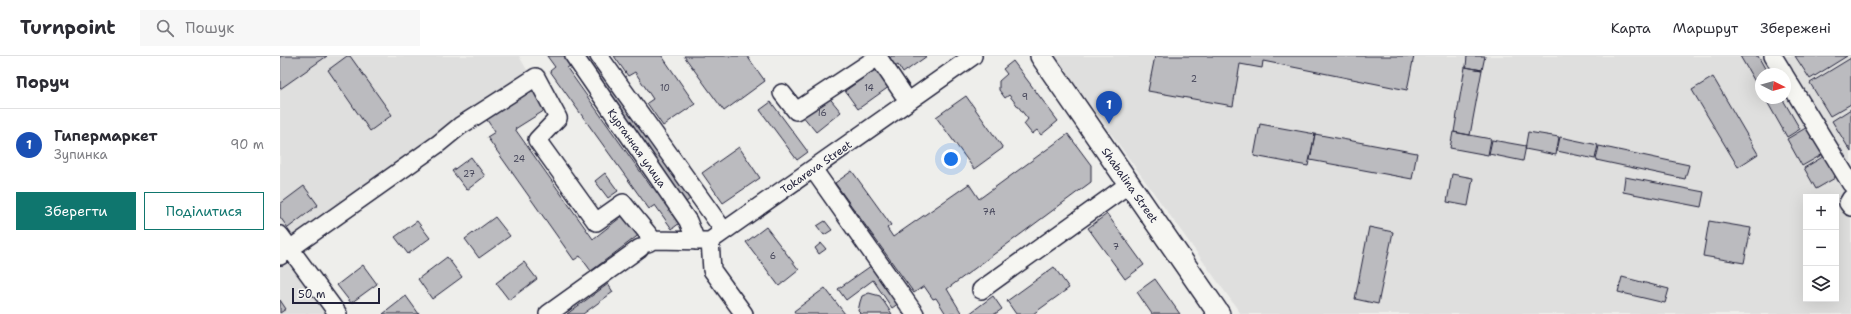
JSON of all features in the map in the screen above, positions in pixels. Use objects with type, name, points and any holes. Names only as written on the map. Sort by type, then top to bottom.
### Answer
[{"type":"main road","name":"Shabalina Street","points":[[1041,56],[1219,314]]},
{"type":"street","name":"Курганная улица","points":[[574,56],[703,241],[712,270],[744,314]]},
{"type":"street","name":"Курганная улица","points":[[599,56],[724,231]]},
{"type":"street","name":"Tokareva Street","points":[[703,241],[724,231],[973,56]]},
{"type":"street","points":[[1773,56],[1780,68]]},
{"type":"street","points":[[782,93],[796,111],[878,57],[908,101]]},
{"type":"street","points":[[286,253],[438,144],[460,126],[536,77],[558,118],[537,140],[596,222],[623,202],[647,244]]},
{"type":"street","points":[[1791,86],[1851,184]]},
{"type":"street","points":[[813,169],[915,314]]},
{"type":"street","points":[[981,290],[1129,184]]},
{"type":"street","points":[[1851,198],[1848,203],[1851,207]]},
{"type":"street","points":[[280,235],[286,253],[338,314]]},
{"type":"street","points":[[548,314],[647,244],[703,241]]},
{"type":"shaded area","points":[[280,56],[519,56],[527,70],[299,251],[338,314],[280,314]]},
{"type":"shaded area","points":[[1055,56],[1851,56],[1851,314],[1241,314]]},
{"type":"building","points":[[280,56],[327,56],[280,89]]},
{"type":"building","points":[[347,56],[350,56],[392,115],[370,131],[328,70]]},
{"type":"building","points":[[547,56],[568,56],[573,64],[567,68],[652,188],[659,183],[685,219],[672,229],[655,205],[649,209],[550,71],[555,67]]},
{"type":"building","points":[[579,56],[597,56],[694,196],[682,205]]},
{"type":"building","points":[[614,56],[662,56],[695,104],[663,126],[647,103],[653,99],[635,72],[628,76]]},
{"type":"building","points":[[684,56],[747,56],[765,81],[724,111]]},
{"type":"building","points":[[892,56],[927,56],[903,73],[898,65],[892,69],[886,60]]},
{"type":"building","points":[[1155,56],[1414,56],[1407,90],[1263,61],[1262,68],[1240,64],[1233,106],[1148,91]]},
{"type":"building","points":[[1467,56],[1485,56],[1482,70],[1466,67]]},
{"type":"building","points":[[1740,56],[1758,56],[1765,68],[1755,68],[1755,82]]},
{"type":"building","points":[[1795,56],[1847,56],[1810,79]]},
{"type":"building","points":[[1851,58],[1851,104],[1830,116],[1810,83]]},
{"type":"building","points":[[1013,61],[1058,121],[1041,135],[1037,130],[1032,134],[1024,124],[1028,119],[1009,95],[1005,98],[999,90],[999,81],[1007,74],[1003,69]]},
{"type":"building","points":[[880,66],[893,84],[858,109],[845,91]]},
{"type":"building","points":[[1465,67],[1482,70],[1470,135],[1454,132]]},
{"type":"building","points":[[1713,77],[1758,154],[1738,167],[1692,90]]},
{"type":"building","points":[[536,85],[550,107],[515,129],[593,239],[625,214],[640,234],[591,271],[580,256],[574,260],[487,137],[495,132],[485,117]]},
{"type":"building","points":[[827,95],[841,112],[816,132],[802,115]]},
{"type":"building","points":[[966,96],[1003,148],[974,169],[936,117]]},
{"type":"building","points":[[771,102],[808,152],[797,160],[760,110]]},
{"type":"building","points":[[1768,104],[1785,104],[1800,129],[1787,137]]},
{"type":"building","points":[[1851,109],[1851,152],[1832,121]]},
{"type":"building","points":[[1260,124],[1315,134],[1308,166],[1254,156]]},
{"type":"building","points":[[1809,126],[1825,153],[1802,166],[1787,139]]},
{"type":"building","points":[[1453,132],[1491,139],[1488,155],[1450,148]]},
{"type":"building","points":[[1528,132],[1559,137],[1556,155],[1525,149]]},
{"type":"building","points":[[1068,134],[1091,165],[1091,182],[947,289],[962,314],[946,314],[936,298],[933,299],[924,286],[914,293],[835,183],[852,171],[891,225],[887,228],[893,237],[969,184],[979,199]]},
{"type":"building","points":[[1315,134],[1417,153],[1412,179],[1310,160]]},
{"type":"building","points":[[1560,137],[1598,145],[1595,159],[1557,151]]},
{"type":"building","points":[[1492,140],[1526,146],[1523,161],[1489,154]]},
{"type":"building","points":[[1599,146],[1689,165],[1685,179],[1596,160]]},
{"type":"building","points":[[739,147],[760,178],[723,203],[702,173]]},
{"type":"building","points":[[1826,155],[1834,169],[1831,171],[1835,178],[1816,189],[1804,168]]},
{"type":"building","points":[[471,157],[485,176],[467,190],[452,171]]},
{"type":"building","points":[[605,173],[618,191],[608,198],[595,181]]},
{"type":"building","points":[[1452,174],[1473,178],[1468,206],[1447,202]]},
{"type":"building","points":[[1625,177],[1704,192],[1701,207],[1623,192]]},
{"type":"building","points":[[304,186],[318,205],[288,228],[280,217],[280,204]]},
{"type":"building","points":[[1107,214],[1144,265],[1125,279],[1088,228]]},
{"type":"building","points":[[495,217],[510,236],[479,258],[465,239]]},
{"type":"building","points":[[417,221],[430,238],[408,254],[395,237]]},
{"type":"building","points":[[825,221],[832,230],[824,235],[817,226]]},
{"type":"building","points":[[1709,221],[1751,228],[1744,263],[1703,256]]},
{"type":"building","points":[[766,227],[799,270],[779,286],[746,242]]},
{"type":"building","points":[[1369,227],[1393,232],[1378,304],[1355,299]]},
{"type":"building","points":[[821,243],[826,249],[819,254],[815,248]]},
{"type":"building","points":[[447,257],[462,277],[432,299],[418,279]]},
{"type":"building","points":[[524,262],[537,279],[509,300],[496,283]]},
{"type":"building","points":[[875,263],[902,301],[892,308],[873,280],[846,300],[838,289]]},
{"type":"building","points":[[363,265],[377,284],[351,303],[337,285]]},
{"type":"building","points":[[1054,267],[1069,288],[1033,314],[1016,314],[1007,301]]},
{"type":"building","points":[[1622,277],[1669,289],[1665,303],[1618,292]]},
{"type":"building","points":[[1155,279],[1180,314],[1152,314],[1137,292]]},
{"type":"building","points":[[608,284],[613,292],[583,314],[567,314]]},
{"type":"building","points":[[825,288],[845,314],[796,314],[794,311]]},
{"type":"building","points":[[869,293],[880,296],[892,314],[861,314],[858,311],[862,296]]},
{"type":"building","points":[[406,296],[419,314],[383,314]]},
{"type":"building","points":[[993,296],[1002,309],[995,314],[969,314]]},
{"type":"building","points":[[280,300],[286,309],[280,313]]},
{"type":"place","name":"Гипермаркет","points":[[1109,124]]}]
